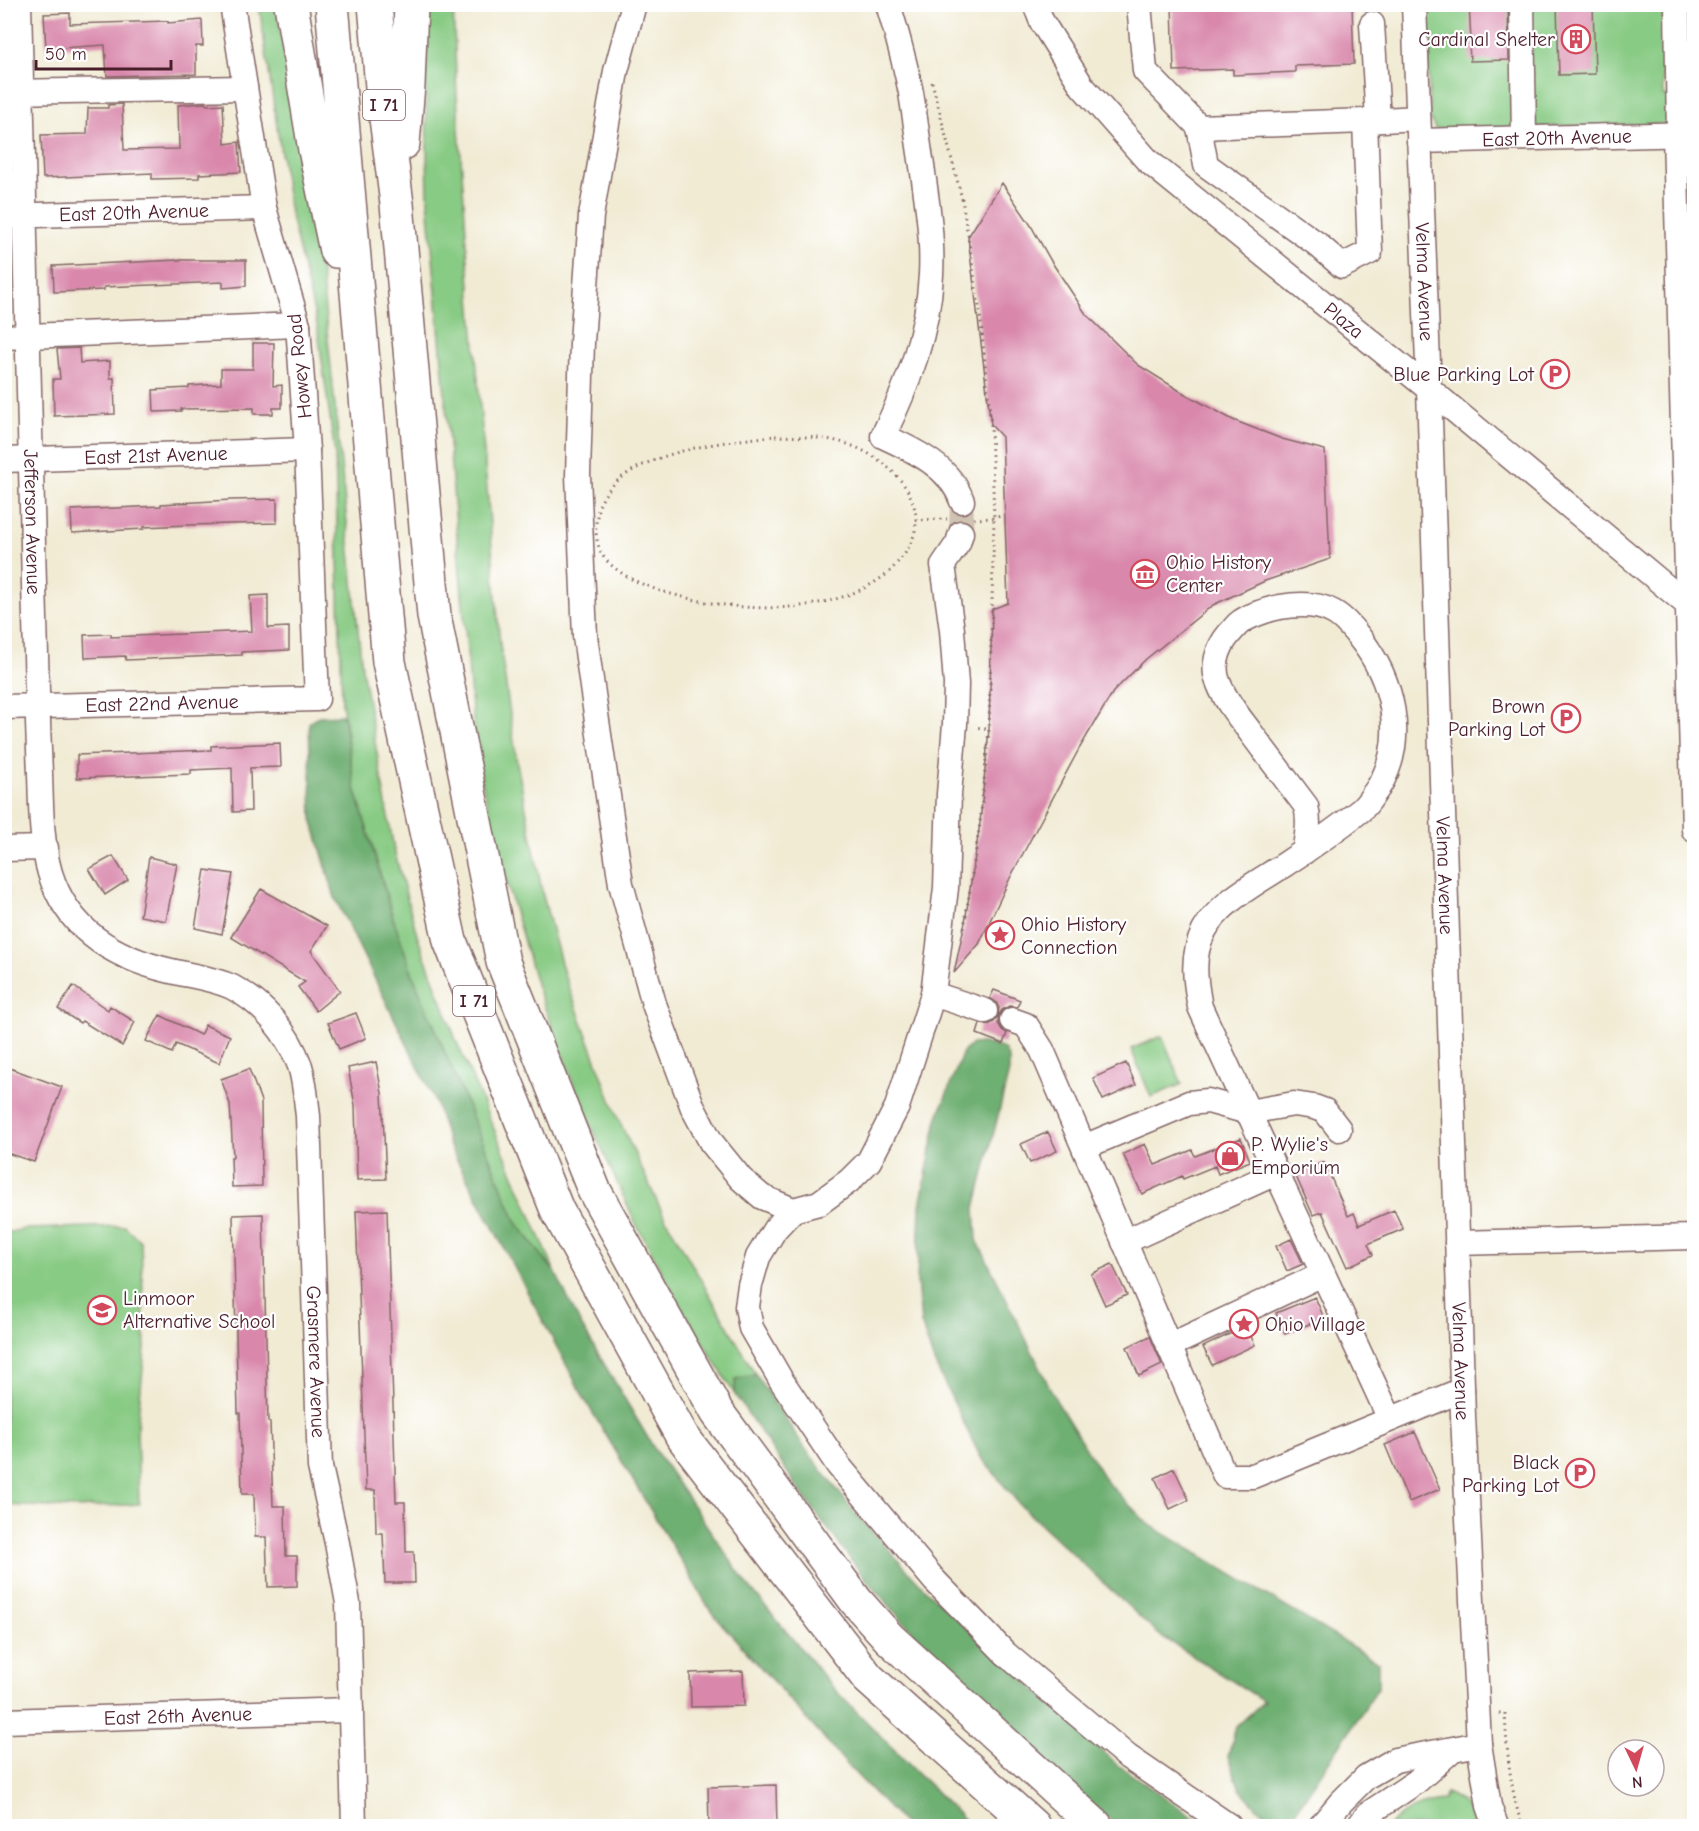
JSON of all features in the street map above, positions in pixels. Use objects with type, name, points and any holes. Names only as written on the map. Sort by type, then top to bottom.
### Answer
[{"type":"highway","points":[[291,4],[315,150],[367,399]]},
{"type":"highway","name":"I 71","points":[[332,4],[389,662],[450,941],[557,1210],[682,1436],[868,1678],[1033,1827]]},
{"type":"highway","name":"I 71","points":[[375,4],[382,87],[397,204],[434,616],[503,962],[594,1190],[717,1412],[856,1601],[889,1638],[1096,1827]]},
{"type":"highway","points":[[397,204],[408,85],[411,4]]},
{"type":"street","name":"Jefferson Avenue","points":[[18,4],[13,92],[16,337],[32,459],[37,706],[42,820],[46,848],[50,872],[58,893],[66,908],[86,932],[137,961],[170,971]]},
{"type":"street","name":"Howey Road","points":[[232,4],[264,208],[298,325],[307,450],[317,699]]},
{"type":"street","points":[[634,4],[616,71],[591,216],[582,342],[578,486],[585,636],[621,884],[654,1004],[693,1108],[711,1142],[741,1179],[762,1197],[793,1210]]},
{"type":"street","points":[[888,4],[900,44],[912,100],[927,196],[931,274],[918,350],[902,396],[883,436],[914,451],[950,478],[962,501]]},
{"type":"street","name":"Plaza","points":[[1035,4],[1042,22],[1082,86],[1148,161],[1690,597]]},
{"type":"street","points":[[1139,4],[1145,71],[1199,127],[1206,165],[1317,244],[1342,266],[1370,252],[1372,24]]},
{"type":"street","name":"Velma Avenue","points":[[1414,4],[1462,1390],[1479,1744],[1489,1806],[1496,1827]]},
{"type":"street","points":[[1522,4],[1524,138]]},
{"type":"street","points":[[1677,4],[1683,134],[1695,830]]},
{"type":"street","points":[[13,92],[245,88]]},
{"type":"street","name":"East 20th Avenue","points":[[1199,127],[1371,121],[1419,130],[1524,138],[1683,134]]},
{"type":"street","name":"East 20th Avenue","points":[[14,216],[264,208]]},
{"type":"street","points":[[16,337],[298,325]]},
{"type":"street","name":"East 21st Avenue","points":[[4,460],[307,450]]},
{"type":"street","points":[[961,533],[958,543],[943,565],[952,630],[956,704],[949,794],[946,888],[933,994],[897,1107],[869,1161],[849,1181],[819,1203],[793,1210],[775,1229],[758,1257],[747,1307],[751,1328],[781,1380],[838,1465],[935,1581],[1006,1654],[1128,1756],[1229,1827]]},
{"type":"street","points":[[1304,852],[1308,833],[1306,806],[1230,705],[1218,683],[1215,662],[1224,640],[1239,622],[1271,609],[1300,604],[1319,606],[1334,612],[1353,628],[1371,652],[1386,684],[1393,710],[1395,734],[1392,756],[1384,778],[1367,805],[1304,852],[1247,889],[1218,912],[1204,932],[1196,956],[1194,978],[1200,1007],[1390,1419]]},
{"type":"street","name":"East 22nd Avenue","points":[[4,707],[317,699]]},
{"type":"street","points":[[1306,806],[1332,817],[1350,818]]},
{"type":"street","points":[[4,849],[46,848]]},
{"type":"street","name":"Grasmere Avenue","points":[[170,971],[203,977],[232,987],[255,1002],[278,1025],[301,1068],[308,1116],[320,1467],[348,1603],[354,1827]]},
{"type":"street","points":[[933,994],[985,1011]]},
{"type":"street","points":[[1012,1020],[1026,1025],[1042,1050],[1225,1476],[1253,1476],[1462,1390]]},
{"type":"street","points":[[1084,1147],[1189,1103],[1208,1101],[1248,1112],[1294,1104],[1314,1107],[1325,1111],[1338,1129]]},
{"type":"street","points":[[1124,1242],[1276,1173]]},
{"type":"street","points":[[1457,1243],[1695,1237]]},
{"type":"street","points":[[1169,1346],[1323,1274]]},
{"type":"street","name":"East 26th Avenue","points":[[4,1721],[351,1710]]},
{"type":"street","points":[[1321,1827],[1341,1802],[1366,1777],[1395,1760],[1479,1744]]},
{"type":"street","points":[[1359,1827],[1368,1814],[1416,1782],[1453,1749]]},
{"type":"path","points":[[931,79],[962,200],[980,313],[991,425],[994,518],[989,729]]},
{"type":"path","points":[[775,436],[820,438],[854,446],[883,462],[906,485],[915,504],[916,520],[914,538],[905,555],[885,576],[863,589],[835,600],[797,606],[760,608],[719,605],[646,586],[605,559],[597,543],[595,524],[600,504],[611,488],[627,475],[652,461],[707,444],[775,436]]},
{"type":"path","points":[[1496,1713],[1505,1713],[1513,1796],[1522,1827]]},
{"type":"green space","points":[[259,5],[276,5],[319,252],[362,668],[394,850],[417,935],[456,1040],[556,1274],[517,1224],[415,981],[393,918],[355,788],[342,703],[335,454],[317,325],[289,208]]},
{"type":"green space","points":[[426,5],[453,5],[468,261],[500,644],[517,763],[543,896],[564,974],[617,1116],[664,1216],[756,1375],[736,1379],[734,1393],[682,1308],[635,1222],[580,1101],[537,987],[498,853],[479,768],[474,733],[428,200]]},
{"type":"green space","points":[[1426,5],[1663,5],[1663,96],[1671,96],[1668,122],[1665,124],[1435,129],[1430,118]]},
{"type":"green space","points":[[343,715],[355,788],[393,918],[415,981],[517,1223],[556,1274],[581,1325],[655,1450],[746,1583],[836,1691],[970,1826],[906,1826],[852,1770],[712,1613],[585,1400],[449,1145],[435,1101],[335,898],[312,819],[309,723],[319,716]]},
{"type":"green space","points":[[1162,1036],[1182,1084],[1151,1097],[1131,1049]]},
{"type":"green space","points":[[982,1043],[1004,1049],[1009,1059],[1009,1072],[975,1208],[977,1240],[1057,1402],[1106,1481],[1148,1524],[1378,1662],[1378,1688],[1290,1820],[1277,1821],[1258,1809],[1240,1789],[1228,1757],[1236,1727],[1264,1701],[1158,1634],[1020,1505],[980,1456],[934,1362],[921,1323],[917,1281],[920,1206],[937,1119],[963,1052],[972,1044]]},
{"type":"green space","points":[[125,1226],[141,1242],[145,1348],[137,1428],[139,1504],[77,1508],[5,1505],[5,1233],[24,1229]]},
{"type":"green space","points":[[756,1375],[804,1447],[855,1513],[925,1589],[1118,1765],[1206,1826],[1118,1826],[1062,1782],[936,1659],[860,1572],[802,1494],[734,1393],[736,1379]]},
{"type":"green space","points":[[1446,1793],[1465,1806],[1476,1826],[1388,1826],[1413,1809],[1443,1801]]},
{"type":"building","points":[[1172,4],[1352,4],[1354,64],[1295,66],[1295,72],[1233,75],[1233,69],[1174,71]]},
{"type":"building","points":[[1469,4],[1508,4],[1509,60],[1470,61]]},
{"type":"building","name":"Cardinal Shelter","points":[[1557,4],[1593,4],[1595,74],[1559,75]]},
{"type":"building","points":[[70,13],[70,24],[168,21],[168,23],[202,20],[203,46],[196,46],[196,74],[107,76],[105,45],[46,49],[44,14]]},
{"type":"building","points":[[205,103],[207,105],[223,104],[225,144],[239,142],[241,172],[199,174],[199,178],[152,179],[152,173],[43,178],[41,135],[87,134],[88,108],[108,108],[108,105],[122,104],[124,150],[179,149],[178,105]]},
{"type":"building","name":"Ohio History Center","points":[[1002,183],[1086,314],[1138,365],[1233,420],[1282,439],[1325,450],[1330,559],[1265,581],[1213,605],[1146,659],[1113,692],[1079,749],[1011,876],[979,944],[954,973],[965,922],[980,823],[989,729],[992,609],[1008,603],[1002,437],[991,425],[968,237]]},
{"type":"building","points":[[178,260],[246,260],[246,286],[223,288],[223,282],[104,287],[104,290],[54,292],[53,266]]},
{"type":"building","points":[[253,343],[274,343],[273,386],[282,385],[282,408],[273,408],[273,414],[254,414],[254,408],[181,409],[181,411],[154,412],[153,390],[221,384],[221,369],[253,369]]},
{"type":"building","points":[[79,348],[80,363],[110,361],[110,378],[114,378],[115,414],[54,416],[53,379],[60,379],[57,349]]},
{"type":"building","points":[[277,499],[277,523],[144,527],[144,529],[72,533],[71,510]]},
{"type":"building","points":[[268,595],[268,628],[289,627],[289,650],[242,652],[242,655],[126,660],[125,656],[85,658],[84,635],[111,634],[111,637],[252,631],[250,596]]},
{"type":"building","points":[[280,743],[281,767],[250,768],[251,811],[233,812],[232,768],[191,770],[191,774],[77,778],[77,755],[211,750],[211,746]]},
{"type":"building","points":[[113,856],[128,880],[105,895],[89,869]]},
{"type":"building","points":[[149,857],[177,864],[166,921],[140,916]]},
{"type":"building","points":[[205,870],[233,874],[222,934],[195,928]]},
{"type":"building","points":[[261,889],[327,926],[311,951],[340,991],[316,1011],[298,987],[305,982],[231,937]]},
{"type":"building","points":[[73,986],[108,1010],[110,1006],[135,1022],[122,1046],[58,1009]]},
{"type":"building","points":[[994,990],[1020,1000],[1017,1007],[1009,1006],[999,1015],[998,1023],[1007,1033],[1003,1044],[977,1034],[980,1024],[988,1025],[998,1016],[999,1008],[990,998]]},
{"type":"building","points":[[356,1013],[366,1038],[339,1049],[328,1023]]},
{"type":"building","points":[[160,1015],[200,1035],[205,1025],[230,1036],[219,1063],[176,1044],[172,1053],[146,1041]]},
{"type":"building","points":[[376,1062],[382,1093],[386,1179],[357,1180],[355,1105],[348,1068]]},
{"type":"building","points":[[1126,1063],[1136,1085],[1103,1100],[1093,1078]]},
{"type":"building","points":[[4,1066],[62,1087],[34,1162],[4,1152]]},
{"type":"building","points":[[249,1069],[261,1101],[262,1186],[232,1187],[230,1104],[221,1079]]},
{"type":"building","points":[[1048,1132],[1057,1151],[1030,1163],[1021,1144]]},
{"type":"building","points":[[1241,1138],[1250,1161],[1218,1174],[1215,1166],[1183,1179],[1182,1176],[1142,1194],[1123,1154],[1145,1144],[1155,1165],[1192,1150],[1195,1156]]},
{"type":"building","points":[[1324,1162],[1348,1216],[1354,1213],[1359,1225],[1394,1210],[1403,1229],[1368,1244],[1373,1255],[1347,1267],[1322,1212],[1313,1215],[1295,1174]]},
{"type":"building","points":[[387,1210],[396,1502],[405,1502],[406,1552],[414,1552],[415,1583],[385,1583],[383,1533],[376,1533],[375,1490],[366,1490],[356,1211]]},
{"type":"building","points":[[263,1214],[268,1422],[270,1422],[273,1506],[285,1506],[286,1556],[297,1556],[297,1586],[268,1587],[266,1537],[255,1537],[254,1494],[242,1494],[233,1215]]},
{"type":"building","points":[[1291,1239],[1303,1264],[1287,1271],[1276,1246]]},
{"type":"building","points":[[1112,1264],[1127,1295],[1105,1305],[1091,1274]]},
{"type":"building","points":[[1315,1297],[1324,1318],[1285,1334],[1276,1313]]},
{"type":"building","points":[[1246,1326],[1255,1345],[1212,1365],[1203,1347]]},
{"type":"building","points":[[1150,1336],[1162,1365],[1139,1376],[1127,1347]]},
{"type":"building","points":[[1415,1432],[1440,1489],[1409,1502],[1385,1445]]},
{"type":"building","points":[[1174,1468],[1189,1500],[1170,1509],[1155,1478]]},
{"type":"building","points":[[743,1671],[744,1706],[691,1707],[690,1673]]},
{"type":"building","points":[[776,1785],[777,1827],[709,1827],[708,1787]]},
{"type":"tunnel","points":[[961,533],[962,501]]},
{"type":"place","name":"Cardinal Shelter","points":[[1576,39]]},
{"type":"place","name":"Blue Parking Lot","points":[[1555,374]]},
{"type":"place","name":"Ohio History Center","points":[[1145,574]]},
{"type":"place","name":"Brown Parking Lot","points":[[1566,718]]},
{"type":"place","name":"Ohio History Connection","points":[[1000,935]]},
{"type":"place","name":"P. Wylie's Emporium","points":[[1230,1156]]},
{"type":"place","name":"Linmoor Alternative School","points":[[102,1310]]},
{"type":"place","name":"Ohio Village","points":[[1244,1324]]},
{"type":"place","name":"Black Parking Lot","points":[[1580,1473]]}]
